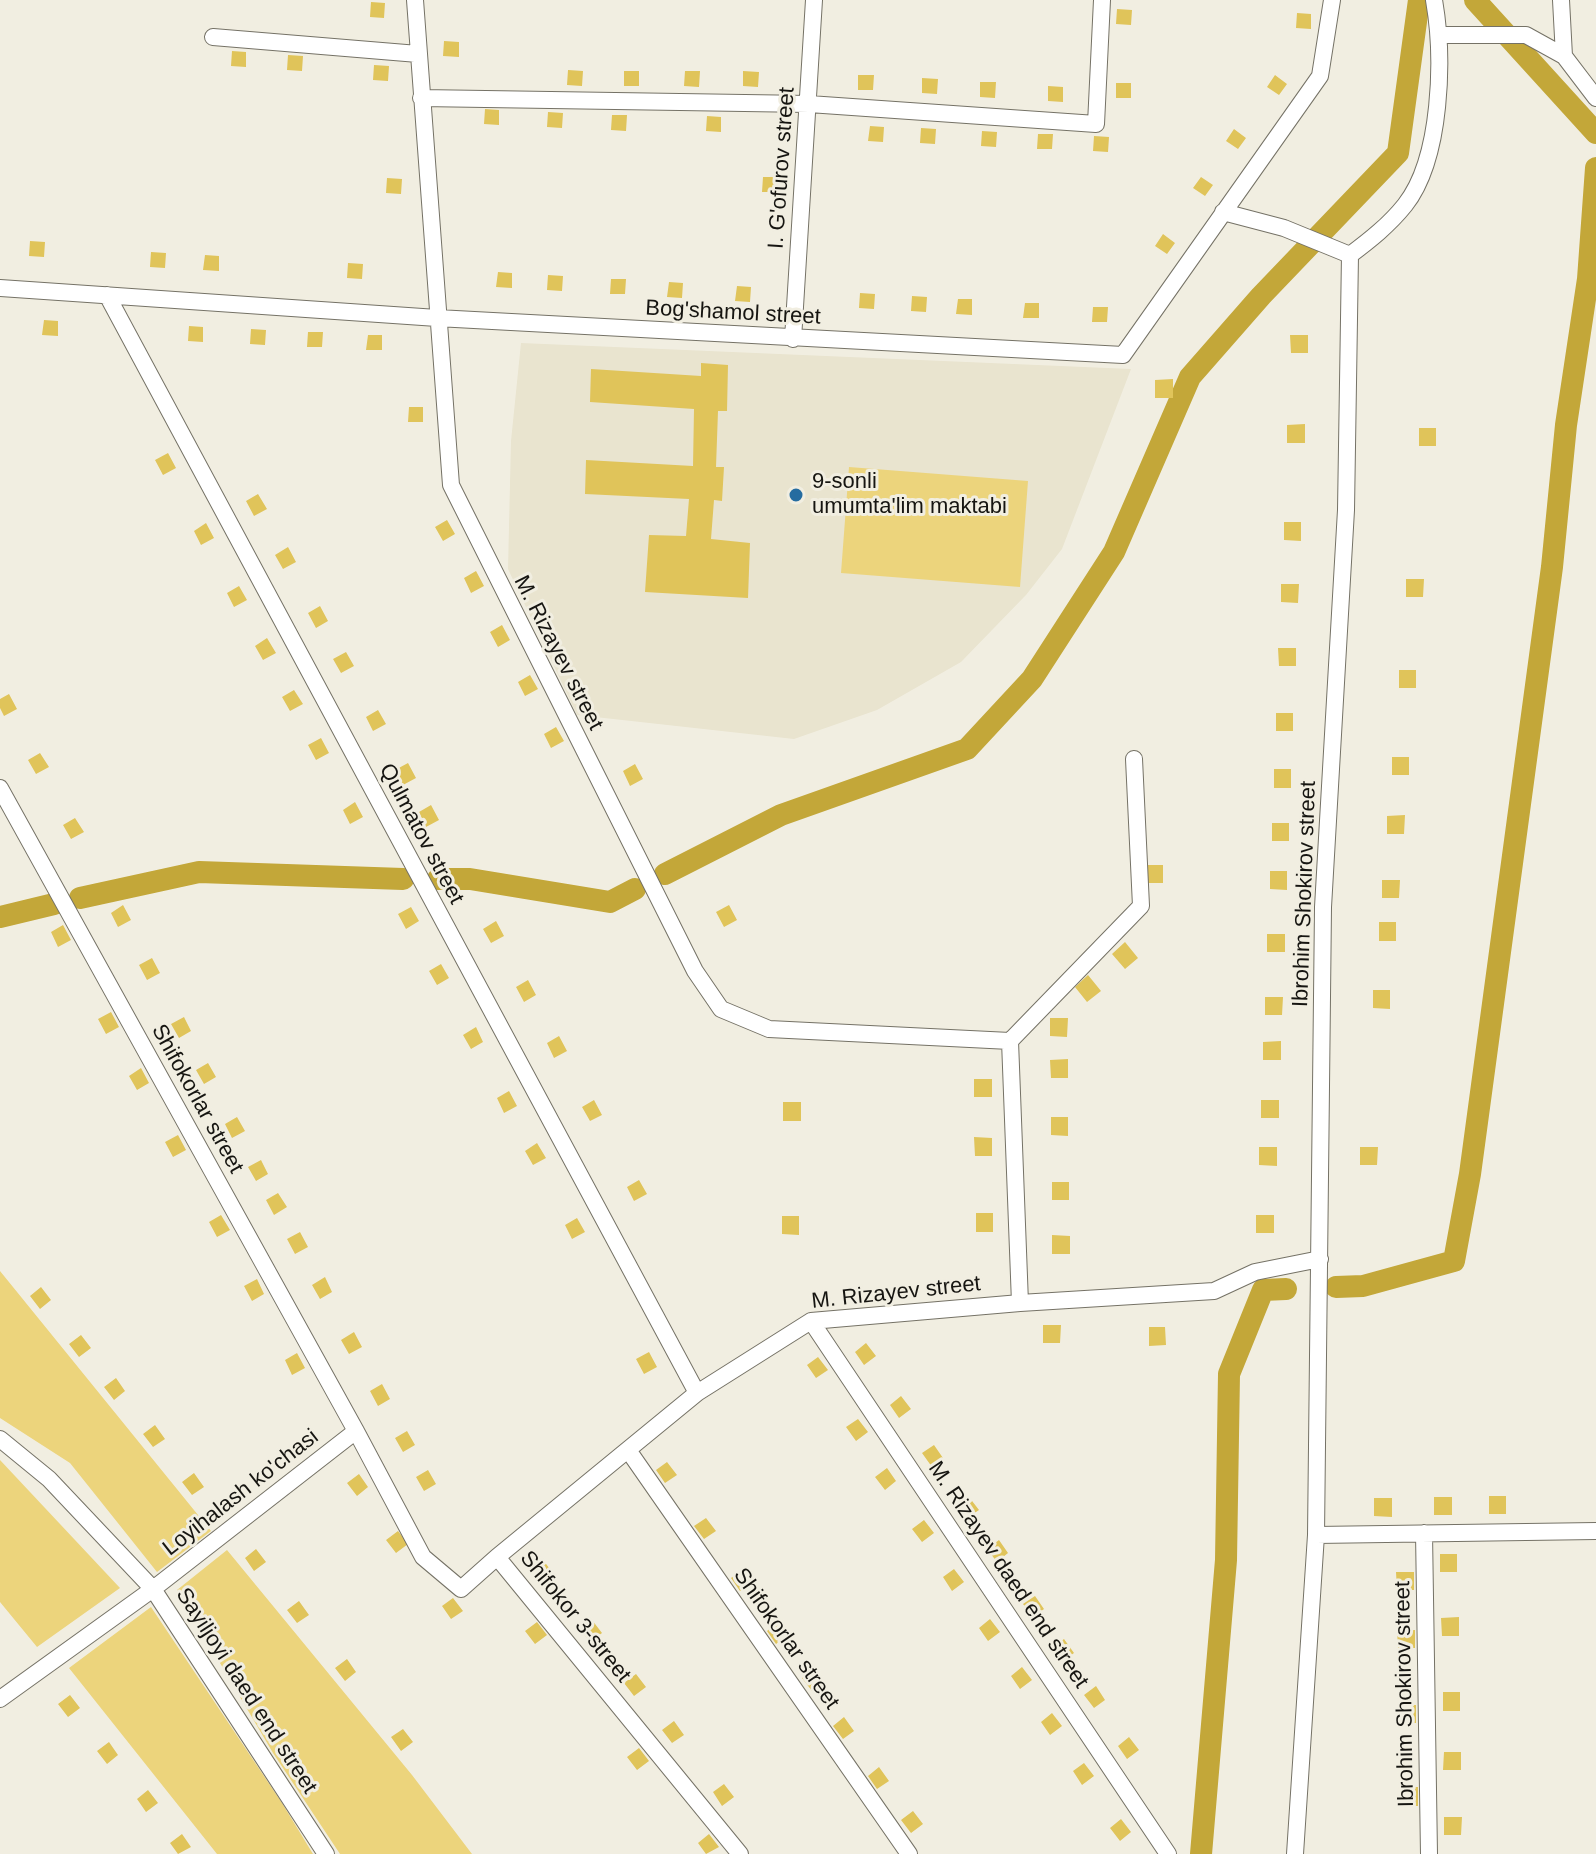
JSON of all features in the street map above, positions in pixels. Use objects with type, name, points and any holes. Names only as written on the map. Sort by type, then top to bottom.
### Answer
[{"type":"street","name":"M. Rizayev street","points":[[415,0],[451,485],[695,971],[721,1009],[769,1029],[1010,1041]]},
{"type":"street","name":"I. G'ofurov street","points":[[793,339],[814,0]]},
{"type":"street","points":[[421,98],[809,104],[1096,124],[1102,0]]},
{"type":"street","name":"Bog'shamol street","points":[[0,288],[437,318],[1123,355],[1320,76],[1332,0]]},
{"type":"street","points":[[1223,212],[1284,228],[1350,255],[1379,234],[1406,203],[1424,170],[1434,126],[1440,35],[1434,0]]},
{"type":"street","points":[[1561,0],[1564,56]]},
{"type":"street","points":[[1440,35],[1526,35],[1564,56],[1596,98]]},
{"type":"street","points":[[213,37],[418,54]]},
{"type":"street","name":"Ibrohim Shokirov street","points":[[1295,1854],[1316,1535],[1323,907],[1346,510],[1350,255]]},
{"type":"street","name":"Qulmatov street","points":[[107,295],[697,1393]]},
{"type":"street","points":[[1020,1303],[1010,1041],[1141,906],[1134,759]]},
{"type":"street","name":"Shifokorlar street","points":[[0,788],[356,1431]]},
{"type":"street","name":"M. Rizayev street","points":[[497,1557],[697,1393],[811,1321],[1020,1303],[1214,1291],[1255,1272],[1320,1259]]},
{"type":"street","name":"M. Rizayev daed end street","points":[[811,1321],[1168,1854]]},
{"type":"street","name":"Shifokor 3-street","points":[[356,1431],[423,1557],[461,1589],[497,1557],[740,1854]]},
{"type":"street","name":"Loyihalash ko'chasi","points":[[153,1589],[356,1431]]},
{"type":"street","points":[[0,1439],[49,1479],[153,1589]]},
{"type":"street","name":"Shifokorlar street","points":[[628,1450],[909,1854]]},
{"type":"street","points":[[1316,1535],[1596,1531]]},
{"type":"street","name":"Ibrohim Shokirov street","points":[[1424,1533],[1429,1854]]},
{"type":"street","name":"Sayiljoyi daed end street","points":[[0,1699],[153,1589],[326,1854]]},
{"type":"shaded area","name":"9-sonli umumta'lim maktabi","points":[[521,343],[1131,369],[1062,549],[1026,595],[961,662],[877,710],[794,739],[577,715],[508,569],[511,441]]},
{"type":"shaded area","points":[[849,467],[1028,481],[1020,587],[841,573]]},
{"type":"shaded area","points":[[0,1271],[211,1531],[157,1572],[70,1463],[0,1418]]},
{"type":"shaded area","points":[[0,1460],[120,1588],[37,1647],[0,1602]]},
{"type":"shaded area","points":[[227,1550],[412,1775],[472,1854],[340,1854],[273,1753],[177,1590]]},
{"type":"shaded area","points":[[151,1607],[313,1854],[217,1854],[69,1668]]},
{"type":"building","points":[[371,2],[385,3],[384,18],[370,17]]},
{"type":"building","points":[[1117,9],[1132,10],[1131,25],[1116,24]]},
{"type":"building","points":[[1297,13],[1311,14],[1311,29],[1296,28]]},
{"type":"building","points":[[444,41],[459,42],[459,57],[443,56]]},
{"type":"building","points":[[232,51],[246,52],[246,67],[231,66]]},
{"type":"building","points":[[288,55],[303,56],[302,71],[287,70]]},
{"type":"building","points":[[374,65],[389,66],[388,81],[373,80]]},
{"type":"building","points":[[568,70],[583,71],[582,86],[567,85]]},
{"type":"building","points":[[624,71],[639,71],[639,86],[624,86]]},
{"type":"building","points":[[685,71],[700,71],[699,87],[684,86]]},
{"type":"building","points":[[743,71],[759,72],[758,87],[743,86]]},
{"type":"building","points":[[858,75],[874,75],[873,90],[858,90]]},
{"type":"building","points":[[1275,75],[1287,84],[1279,95],[1267,87]]},
{"type":"building","points":[[922,78],[938,79],[937,94],[922,93]]},
{"type":"building","points":[[980,82],[996,82],[995,98],[980,97]]},
{"type":"building","points":[[1116,83],[1131,83],[1131,98],[1116,98]]},
{"type":"building","points":[[1048,86],[1063,87],[1063,102],[1048,101]]},
{"type":"building","points":[[485,109],[499,110],[499,125],[484,124]]},
{"type":"building","points":[[548,112],[563,113],[562,128],[547,127]]},
{"type":"building","points":[[612,115],[627,115],[626,131],[611,130]]},
{"type":"building","points":[[707,116],[721,117],[721,132],[706,131]]},
{"type":"building","points":[[870,126],[884,127],[883,142],[868,141]]},
{"type":"building","points":[[921,128],[936,129],[935,144],[920,143]]},
{"type":"building","points":[[1234,129],[1246,138],[1238,149],[1226,141]]},
{"type":"building","points":[[982,131],[997,132],[996,147],[981,146]]},
{"type":"building","points":[[1038,134],[1053,134],[1052,149],[1037,149]]},
{"type":"building","points":[[1094,136],[1109,137],[1108,152],[1093,151]]},
{"type":"building","points":[[763,177],[777,177],[777,192],[762,192]]},
{"type":"building","points":[[1201,177],[1213,185],[1205,196],[1193,188]]},
{"type":"building","points":[[387,178],[402,179],[401,194],[386,193]]},
{"type":"building","points":[[1163,234],[1175,243],[1167,254],[1155,246]]},
{"type":"building","points":[[30,241],[45,242],[44,257],[29,256]]},
{"type":"building","points":[[151,252],[166,253],[165,268],[150,267]]},
{"type":"building","points":[[205,255],[219,256],[219,271],[203,270]]},
{"type":"building","points":[[348,263],[363,264],[362,279],[347,278]]},
{"type":"building","points":[[498,272],[512,273],[512,288],[496,287]]},
{"type":"building","points":[[548,275],[563,276],[562,291],[547,290]]},
{"type":"building","points":[[611,279],[626,279],[625,294],[610,294]]},
{"type":"building","points":[[669,282],[683,283],[682,298],[667,297]]},
{"type":"building","points":[[737,286],[751,287],[750,302],[735,301]]},
{"type":"building","points":[[860,293],[875,294],[874,309],[859,308]]},
{"type":"building","points":[[912,296],[927,297],[926,312],[911,311]]},
{"type":"building","points":[[958,299],[972,299],[972,315],[956,314]]},
{"type":"building","points":[[1025,303],[1039,303],[1039,318],[1023,318]]},
{"type":"building","points":[[1093,307],[1108,307],[1107,322],[1092,322]]},
{"type":"building","points":[[44,320],[58,321],[58,336],[42,335]]},
{"type":"building","points":[[189,326],[203,327],[203,342],[188,341]]},
{"type":"building","points":[[251,329],[266,330],[265,345],[250,344]]},
{"type":"building","points":[[308,332],[323,332],[322,347],[307,347]]},
{"type":"building","points":[[368,335],[382,335],[382,350],[366,350]]},
{"type":"building","points":[[1290,335],[1308,335],[1308,353],[1291,353]]},
{"type":"building","points":[[701,363],[728,365],[727,411],[718,411],[716,467],[724,467],[722,501],[714,500],[711,539],[750,543],[748,598],[645,592],[649,535],[686,536],[689,499],[585,494],[586,460],[693,466],[694,409],[590,402],[591,369],[701,376]]},
{"type":"building","points":[[1173,379],[1173,398],[1155,398],[1155,380]]},
{"type":"building","points":[[409,407],[423,407],[423,422],[408,422]]},
{"type":"building","points":[[1305,424],[1305,443],[1287,443],[1287,425]]},
{"type":"building","points":[[1419,428],[1436,428],[1436,446],[1419,446]]},
{"type":"building","points":[[168,453],[176,468],[163,475],[155,460]]},
{"type":"building","points":[[258,494],[267,509],[254,516],[246,501]]},
{"type":"building","points":[[447,520],[455,534],[443,541],[435,527]]},
{"type":"building","points":[[1284,522],[1301,522],[1301,541],[1284,540]]},
{"type":"building","points":[[206,523],[214,538],[201,545],[194,531]]},
{"type":"building","points":[[288,547],[296,562],[283,569],[275,555]]},
{"type":"building","points":[[476,571],[484,586],[471,593],[464,578]]},
{"type":"building","points":[[1406,579],[1424,579],[1423,597],[1406,597]]},
{"type":"building","points":[[1281,584],[1299,584],[1298,603],[1281,602]]},
{"type":"building","points":[[239,586],[247,600],[234,607],[227,593]]},
{"type":"building","points":[[320,606],[328,621],[316,628],[308,613]]},
{"type":"building","points":[[502,625],[510,640],[498,647],[490,632]]},
{"type":"building","points":[[267,638],[276,653],[263,660],[255,646]]},
{"type":"building","points":[[1278,648],[1296,648],[1296,666],[1279,666]]},
{"type":"building","points":[[346,652],[354,666],[341,673],[333,659]]},
{"type":"building","points":[[1399,670],[1416,670],[1416,688],[1399,688]]},
{"type":"building","points":[[530,675],[538,689],[525,696],[518,682]]},
{"type":"building","points":[[294,690],[303,704],[290,711],[282,697]]},
{"type":"building","points":[[9,694],[17,709],[4,716],[0,699]]},
{"type":"building","points":[[378,710],[386,724],[373,731],[366,717]]},
{"type":"building","points":[[1276,713],[1293,713],[1293,731],[1276,731]]},
{"type":"building","points":[[556,727],[564,741],[551,748],[544,734]]},
{"type":"building","points":[[321,738],[329,753],[316,760],[308,745]]},
{"type":"building","points":[[40,753],[49,767],[36,774],[28,760]]},
{"type":"building","points":[[1392,757],[1409,757],[1409,775],[1392,775]]},
{"type":"building","points":[[408,763],[416,778],[403,785],[395,770]]},
{"type":"building","points":[[635,764],[643,779],[630,786],[623,771]]},
{"type":"building","points":[[1274,769],[1291,769],[1291,788],[1274,788]]},
{"type":"building","points":[[355,802],[363,817],[350,824],[343,810]]},
{"type":"building","points":[[431,805],[439,820],[426,827],[419,812]]},
{"type":"building","points":[[1405,815],[1404,834],[1387,834],[1387,816]]},
{"type":"building","points":[[75,818],[84,832],[71,839],[63,825]]},
{"type":"building","points":[[1272,823],[1289,823],[1289,841],[1272,841]]},
{"type":"building","points":[[1145,865],[1163,865],[1163,883],[1145,883]]},
{"type":"building","points":[[1270,871],[1287,871],[1287,890],[1270,889]]},
{"type":"building","points":[[1382,880],[1400,880],[1399,898],[1382,898]]},
{"type":"building","points":[[123,905],[131,920],[118,927],[111,913]]},
{"type":"building","points":[[729,905],[737,920],[724,927],[716,912]]},
{"type":"building","points":[[411,907],[419,921],[406,929],[398,914]]},
{"type":"building","points":[[496,921],[504,936],[491,943],[483,929]]},
{"type":"building","points":[[1379,922],[1396,922],[1396,941],[1379,941]]},
{"type":"building","points":[[63,925],[71,940],[58,947],[51,932]]},
{"type":"building","points":[[1267,934],[1285,934],[1285,952],[1267,952]]},
{"type":"building","points":[[1125,942],[1138,958],[1125,969],[1112,954]]},
{"type":"building","points":[[152,958],[160,973],[147,980],[139,965]]},
{"type":"building","points":[[441,964],[449,978],[437,985],[429,971]]},
{"type":"building","points":[[1088,975],[1101,991],[1087,1002],[1075,987]]},
{"type":"building","points":[[528,980],[536,995],[524,1002],[516,987]]},
{"type":"building","points":[[1373,990],[1390,990],[1390,1009],[1373,1008]]},
{"type":"building","points":[[1265,997],[1283,997],[1282,1015],[1265,1015]]},
{"type":"building","points":[[111,1012],[119,1027],[106,1034],[98,1019]]},
{"type":"building","points":[[184,1017],[191,1031],[179,1038],[171,1024]]},
{"type":"building","points":[[1050,1018],[1068,1018],[1067,1037],[1050,1036]]},
{"type":"building","points":[[476,1027],[483,1042],[471,1049],[463,1035]]},
{"type":"building","points":[[559,1036],[567,1051],[554,1058],[547,1043]]},
{"type":"building","points":[[1281,1041],[1281,1060],[1263,1060],[1263,1042]]},
{"type":"building","points":[[1068,1059],[1068,1078],[1051,1078],[1050,1060]]},
{"type":"building","points":[[208,1063],[216,1077],[204,1084],[196,1070]]},
{"type":"building","points":[[141,1068],[149,1083],[137,1090],[129,1076]]},
{"type":"building","points":[[974,1079],[992,1079],[992,1097],[974,1097]]},
{"type":"building","points":[[509,1091],[517,1106],[504,1113],[497,1098]]},
{"type":"building","points":[[594,1100],[602,1115],[590,1121],[582,1107]]},
{"type":"building","points":[[1261,1100],[1279,1100],[1279,1118],[1261,1118]]},
{"type":"building","points":[[783,1102],[801,1102],[801,1121],[783,1121]]},
{"type":"building","points":[[237,1117],[245,1131],[232,1138],[225,1124]]},
{"type":"building","points":[[1051,1117],[1068,1117],[1068,1136],[1051,1135]]},
{"type":"building","points":[[178,1135],[186,1150],[173,1157],[165,1142]]},
{"type":"building","points":[[974,1137],[992,1138],[992,1156],[975,1156]]},
{"type":"building","points":[[537,1143],[546,1158],[533,1165],[525,1151]]},
{"type":"building","points":[[1259,1147],[1277,1147],[1277,1166],[1259,1165]]},
{"type":"building","points":[[1360,1147],[1378,1147],[1377,1165],[1360,1165]]},
{"type":"building","points":[[261,1160],[268,1174],[256,1181],[248,1167]]},
{"type":"building","points":[[639,1180],[647,1194],[634,1201],[627,1187]]},
{"type":"building","points":[[1052,1182],[1069,1182],[1069,1200],[1052,1200]]},
{"type":"building","points":[[278,1193],[287,1207],[274,1215],[266,1200]]},
{"type":"building","points":[[976,1213],[993,1213],[993,1232],[976,1232]]},
{"type":"building","points":[[221,1215],[230,1230],[217,1237],[209,1222]]},
{"type":"building","points":[[1256,1215],[1274,1215],[1274,1233],[1256,1233]]},
{"type":"building","points":[[782,1216],[799,1216],[799,1235],[782,1234]]},
{"type":"building","points":[[577,1218],[585,1232],[572,1239],[565,1225]]},
{"type":"building","points":[[300,1232],[308,1247],[295,1254],[287,1239]]},
{"type":"building","points":[[1052,1235],[1070,1236],[1070,1254],[1052,1254]]},
{"type":"building","points":[[325,1277],[332,1292],[320,1299],[312,1285]]},
{"type":"building","points":[[257,1279],[264,1294],[252,1301],[244,1286]]},
{"type":"building","points":[[41,1287],[51,1300],[40,1309],[30,1296]]},
{"type":"building","points":[[1043,1325],[1061,1325],[1060,1343],[1043,1343]]},
{"type":"building","points":[[1149,1327],[1165,1327],[1166,1345],[1149,1346]]},
{"type":"building","points":[[354,1332],[362,1347],[349,1354],[341,1340]]},
{"type":"building","points":[[81,1335],[91,1348],[79,1357],[69,1344]]},
{"type":"building","points":[[866,1343],[876,1356],[864,1365],[855,1352]]},
{"type":"building","points":[[649,1352],[657,1367],[644,1374],[636,1359]]},
{"type":"building","points":[[297,1353],[305,1368],[292,1375],[285,1360]]},
{"type":"building","points":[[818,1357],[828,1370],[816,1378],[807,1365]]},
{"type":"building","points":[[116,1378],[125,1391],[114,1400],[104,1387]]},
{"type":"building","points":[[382,1384],[390,1399],[378,1406],[370,1391]]},
{"type":"building","points":[[901,1396],[911,1409],[899,1418],[890,1405]]},
{"type":"building","points":[[858,1419],[868,1432],[856,1441],[846,1427]]},
{"type":"building","points":[[155,1425],[165,1439],[153,1447],[143,1434]]},
{"type":"building","points":[[407,1431],[415,1445],[403,1452],[395,1438]]},
{"type":"building","points":[[934,1445],[943,1458],[932,1467],[922,1453]]},
{"type":"building","points":[[667,1462],[677,1475],[665,1483],[656,1470]]},
{"type":"building","points":[[887,1468],[896,1481],[885,1490],[875,1477]]},
{"type":"building","points":[[428,1470],[436,1484],[424,1491],[416,1477]]},
{"type":"building","points":[[194,1473],[204,1487],[192,1495],[182,1482]]},
{"type":"building","points":[[359,1474],[368,1487],[357,1496],[347,1483]]},
{"type":"building","points":[[1489,1496],[1506,1496],[1506,1514],[1489,1514]]},
{"type":"building","points":[[969,1497],[979,1510],[967,1518],[957,1506]]},
{"type":"building","points":[[1434,1497],[1452,1497],[1452,1515],[1434,1515]]},
{"type":"building","points":[[1374,1498],[1392,1498],[1392,1517],[1374,1516]]},
{"type":"building","points":[[706,1518],[716,1531],[704,1539],[694,1526]]},
{"type":"building","points":[[924,1520],[934,1533],[922,1542],[912,1529]]},
{"type":"building","points":[[398,1531],[408,1544],[396,1553],[386,1540]]},
{"type":"building","points":[[999,1540],[1008,1553],[997,1562],[987,1549]]},
{"type":"building","points":[[256,1549],[266,1562],[254,1571],[245,1558]]},
{"type":"building","points":[[1440,1554],[1457,1554],[1457,1572],[1440,1572]]},
{"type":"building","points":[[543,1560],[553,1573],[541,1582],[532,1568]]},
{"type":"building","points":[[954,1569],[964,1582],[952,1591],[943,1577]]},
{"type":"building","points":[[742,1570],[752,1583],[740,1591],[731,1578]]},
{"type":"building","points":[[1396,1572],[1414,1572],[1414,1590],[1397,1590]]},
{"type":"building","points":[[1035,1596],[1044,1609],[1033,1617],[1023,1604]]},
{"type":"building","points":[[453,1598],[463,1611],[451,1619],[442,1606]]},
{"type":"building","points":[[299,1601],[309,1615],[297,1623],[287,1610]]},
{"type":"building","points":[[1459,1617],[1459,1636],[1442,1636],[1441,1618]]},
{"type":"building","points":[[990,1619],[1000,1632],[988,1641],[979,1628]]},
{"type":"building","points":[[592,1620],[602,1633],[590,1642],[580,1629]]},
{"type":"building","points":[[537,1622],[547,1635],[535,1644],[525,1631]]},
{"type":"building","points":[[778,1622],[788,1635],[776,1644],[767,1631]]},
{"type":"building","points":[[1397,1630],[1415,1630],[1415,1648],[1398,1648]]},
{"type":"building","points":[[1064,1639],[1074,1653],[1062,1662],[1052,1648]]},
{"type":"building","points":[[347,1659],[356,1672],[345,1681],[335,1668]]},
{"type":"building","points":[[1022,1667],[1032,1680],[1020,1689],[1011,1676]]},
{"type":"building","points":[[814,1669],[824,1682],[812,1691],[802,1678]]},
{"type":"building","points":[[636,1674],[646,1687],[634,1696],[624,1683]]},
{"type":"building","points":[[1096,1686],[1105,1700],[1094,1708],[1084,1695]]},
{"type":"building","points":[[1443,1692],[1460,1692],[1460,1711],[1443,1711]]},
{"type":"building","points":[[70,1695],[80,1708],[68,1717],[58,1704]]},
{"type":"building","points":[[1399,1705],[1416,1705],[1416,1723],[1399,1723]]},
{"type":"building","points":[[1052,1713],[1062,1726],[1050,1735],[1041,1722]]},
{"type":"building","points":[[844,1717],[854,1731],[843,1739],[833,1726]]},
{"type":"building","points":[[674,1721],[684,1735],[672,1743],[662,1730]]},
{"type":"building","points":[[403,1729],[413,1742],[401,1751],[391,1737]]},
{"type":"building","points":[[1129,1737],[1139,1750],[1127,1759],[1118,1746]]},
{"type":"building","points":[[109,1742],[118,1755],[107,1764],[97,1751]]},
{"type":"building","points":[[639,1748],[649,1761],[637,1770],[627,1757]]},
{"type":"building","points":[[1444,1752],[1461,1752],[1461,1770],[1443,1770]]},
{"type":"building","points":[[1084,1763],[1094,1776],[1082,1785],[1073,1771]]},
{"type":"building","points":[[879,1767],[889,1781],[877,1789],[868,1776]]},
{"type":"building","points":[[724,1784],[734,1797],[722,1806],[713,1792]]},
{"type":"building","points":[[1400,1787],[1418,1787],[1418,1806],[1400,1806]]},
{"type":"building","points":[[148,1790],[158,1803],[146,1812],[137,1799]]},
{"type":"building","points":[[913,1811],[923,1824],[911,1833],[901,1820]]},
{"type":"building","points":[[1444,1817],[1462,1817],[1461,1835],[1444,1835]]},
{"type":"building","points":[[1121,1819],[1131,1832],[1120,1841],[1110,1828]]},
{"type":"building","points":[[182,1834],[191,1847],[178,1854],[170,1843]]},
{"type":"building","points":[[709,1834],[719,1847],[706,1854],[698,1843]]},
{"type":"waterway","points":[[665,874],[781,815],[967,749],[1032,679],[1114,552],[1190,377],[1261,296],[1398,153],[1419,0]]},
{"type":"waterway","points":[[1475,0],[1596,133]]},
{"type":"waterway","points":[[1336,1287],[1363,1286],[1454,1261],[1470,1174],[1552,567],[1566,425],[1588,279],[1596,168]]},
{"type":"waterway","points":[[80,898],[199,872],[403,879]]},
{"type":"waterway","points":[[438,879],[470,879],[610,902],[635,889]]},
{"type":"waterway","points":[[0,917],[54,904]]},
{"type":"waterway","points":[[1201,1854],[1226,1560],[1229,1374],[1263,1290],[1286,1289]]},
{"type":"place","name":"9-sonli umumta'lim maktabi","points":[[796,495]]}]
